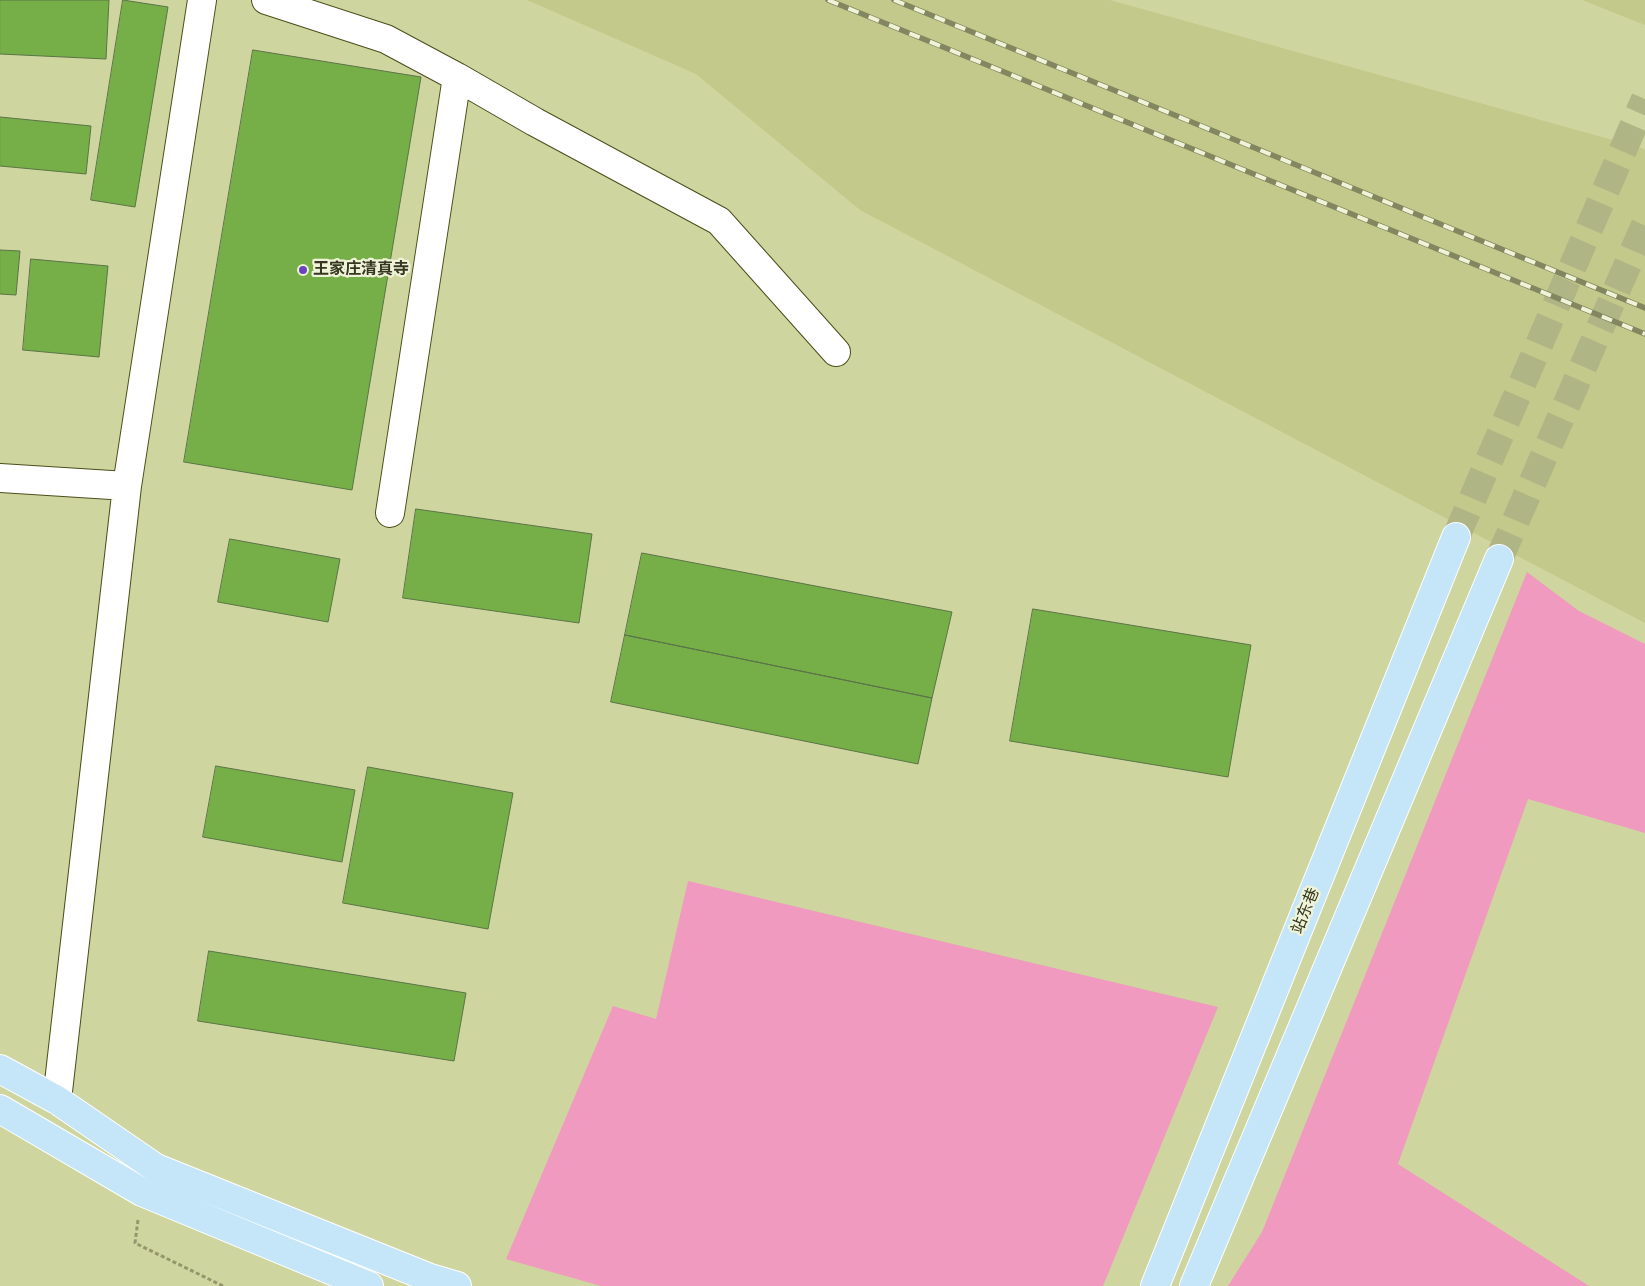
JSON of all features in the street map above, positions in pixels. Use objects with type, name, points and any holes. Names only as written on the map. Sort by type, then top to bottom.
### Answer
[{"type":"main road","name":"站东巷","points":[[1156,1286],[1456,537]]},
{"type":"main road","points":[[1194,1286],[1499,559]]},
{"type":"main road","points":[[0,1069],[57,1100],[156,1168],[430,1278],[457,1286]]},
{"type":"main road","points":[[0,1109],[142,1192],[369,1286]]},
{"type":"street","points":[[57,1100],[127,486],[202,0]]},
{"type":"street","points":[[266,0],[386,39],[719,221],[836,352]]},
{"type":"street","points":[[390,514],[458,77]]},
{"type":"street","points":[[0,478],[127,486]]},
{"type":"path","points":[[142,1192],[135,1243],[223,1286]]},
{"type":"shaded area","points":[[527,0],[1110,0],[1645,149],[1645,623],[860,210],[696,74]]},
{"type":"shaded area","points":[[1582,0],[1645,0],[1645,25]]},
{"type":"shaded area","points":[[1527,572],[1579,611],[1645,644],[1645,833],[1528,799],[1398,1164],[1589,1286],[1228,1286],[1262,1232]]},
{"type":"shaded area","points":[[688,881],[1218,1007],[1103,1286],[601,1286],[506,1259],[613,1006],[656,1019]]},
{"type":"building","points":[[0,0],[109,0],[106,59],[0,54]]},
{"type":"building","points":[[123,0],[168,7],[135,207],[91,200]]},
{"type":"building","name":"王家庄清真寺","points":[[253,50],[421,77],[352,490],[184,462]]},
{"type":"building","points":[[0,117],[91,126],[86,174],[0,166]]},
{"type":"building","points":[[0,250],[20,251],[16,295],[0,294]]},
{"type":"building","points":[[31,259],[108,266],[99,357],[23,350]]},
{"type":"building","points":[[416,509],[592,534],[579,623],[403,598]]},
{"type":"building","points":[[230,539],[340,559],[328,622],[218,602]]},
{"type":"building","points":[[642,553],[952,612],[932,698],[625,635]]},
{"type":"building","points":[[1033,609],[1251,645],[1228,777],[1010,741]]},
{"type":"building","points":[[625,635],[932,698],[918,764],[611,702]]},
{"type":"building","points":[[216,766],[355,790],[342,862],[203,837]]},
{"type":"building","points":[[368,767],[513,793],[488,929],[343,903]]},
{"type":"building","points":[[209,951],[466,993],[454,1061],[198,1021]]},
{"type":"tunnel","points":[[1456,537],[1645,99]]},
{"type":"tunnel","points":[[1499,559],[1645,225]]},
{"type":"railway","points":[[828,0],[1645,334]]},
{"type":"railway","points":[[894,0],[1645,308]]},
{"type":"place","name":"王家庄清真寺","points":[[303,270]]}]
